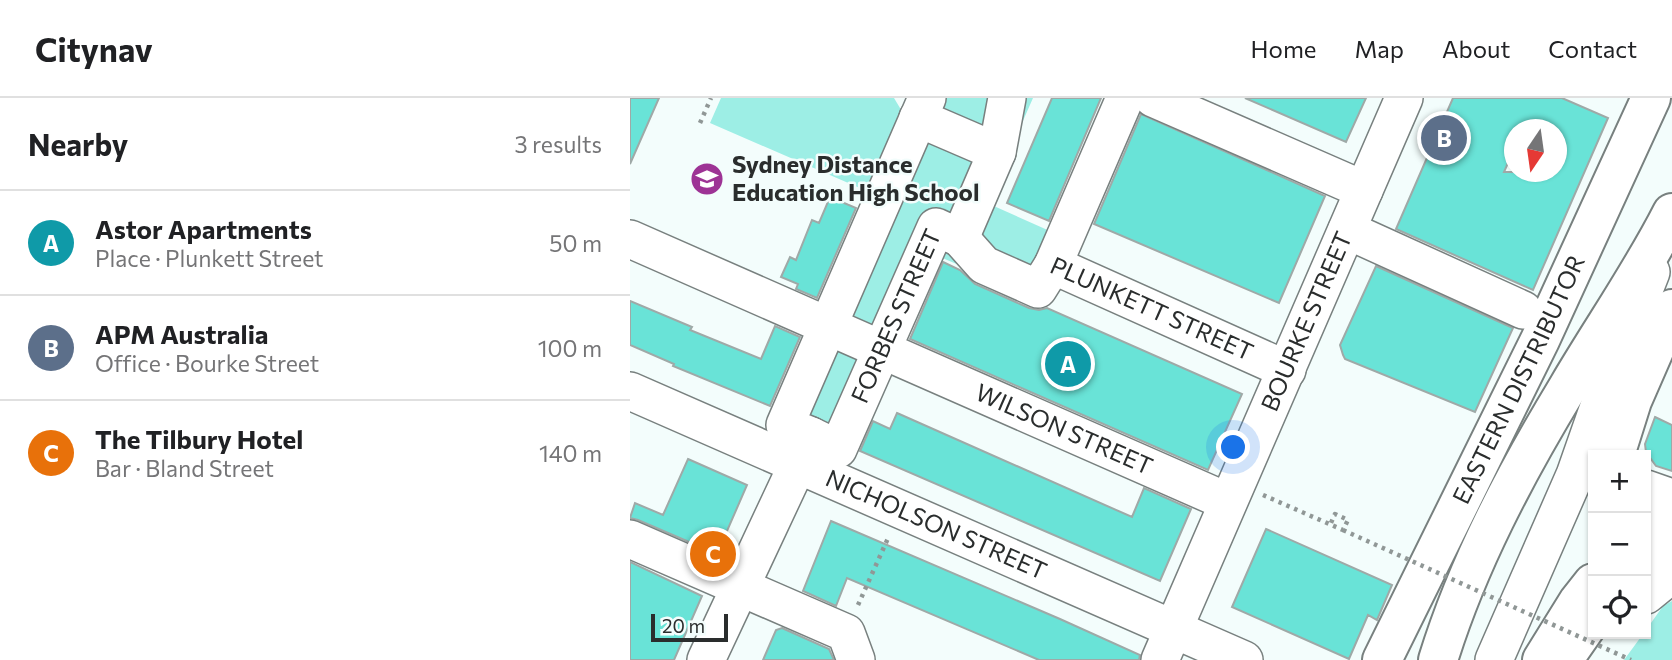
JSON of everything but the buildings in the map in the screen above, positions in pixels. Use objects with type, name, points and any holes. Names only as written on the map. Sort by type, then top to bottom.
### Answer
[{"type":"main road","name":"EASTERN DISTRIBUTOR","points":[[1382,660],[1540,340],[1651,98]]},
{"type":"main road","points":[[1623,160],[1672,105]]},
{"type":"main road","name":"EASTERN DISTRIBUTOR","points":[[1438,660],[1452,614],[1472,568],[1524,463],[1672,216]]},
{"type":"main road","points":[[1621,445],[1644,371],[1672,309]]},
{"type":"main road","points":[[1651,559],[1672,542]]},
{"type":"main road","points":[[1542,660],[1588,589]]},
{"type":"main road","points":[[1563,660],[1588,624]]},
{"type":"street","name":"FORBES STREET","points":[[997,152],[923,108],[882,204],[820,322],[785,425],[804,450],[838,449],[892,354],[948,232],[997,152],[1007,98]]},
{"type":"street","points":[[1053,265],[1125,98]]},
{"type":"street","points":[[1153,98],[1364,190]]},
{"type":"street","name":"BOURKE STREET","points":[[1166,645],[1404,98]]},
{"type":"street","name":"PLUNKETT STREET","points":[[882,204],[948,232],[984,265],[1038,289],[1053,265],[1287,370]]},
{"type":"street","points":[[1494,660],[1575,475],[1672,216]]},
{"type":"street","points":[[1347,230],[1523,310]]},
{"type":"street","points":[[630,239],[820,322]]},
{"type":"street","name":"WILSON STREET","points":[[820,322],[1228,502]]},
{"type":"street","name":"NICHOLSON STREET","points":[[630,391],[804,450],[901,510],[1166,645],[1244,660]]},
{"type":"street","points":[[706,660],[804,450]]},
{"type":"street","points":[[1651,491],[1672,498]]},
{"type":"street","points":[[1651,526],[1672,510]]},
{"type":"street","points":[[630,538],[741,586],[851,647]]},
{"type":"street","points":[[1651,591],[1672,574]]},
{"type":"street","points":[[1582,660],[1601,639]]},
{"type":"path","points":[[700,123],[711,98]]},
{"type":"path","points":[[1228,502],[1260,494],[1631,660]]},
{"type":"path","points":[[851,647],[901,510]]},
{"type":"path","points":[[1330,525],[1335,514],[1348,520],[1343,530]]},
{"type":"shaded area","points":[[721,98],[894,98],[903,113],[869,192],[710,123]]},
{"type":"shaded area","points":[[922,98],[1033,98],[987,203],[1052,232],[1026,293],[928,252],[841,453],[779,426]]},
{"type":"shaded area","points":[[1672,601],[1672,660],[1624,660],[1639,639],[1651,639],[1651,623],[1663,606]]},
{"type":"place","name":"APM Australia","points":[[1444,138]]},
{"type":"place","name":"Sydney Distance Education High School","points":[[707,179]]},
{"type":"place","name":"Astor Apartments","points":[[1068,364]]},
{"type":"place","name":"The Tilbury Hotel","points":[[713,554]]}]
